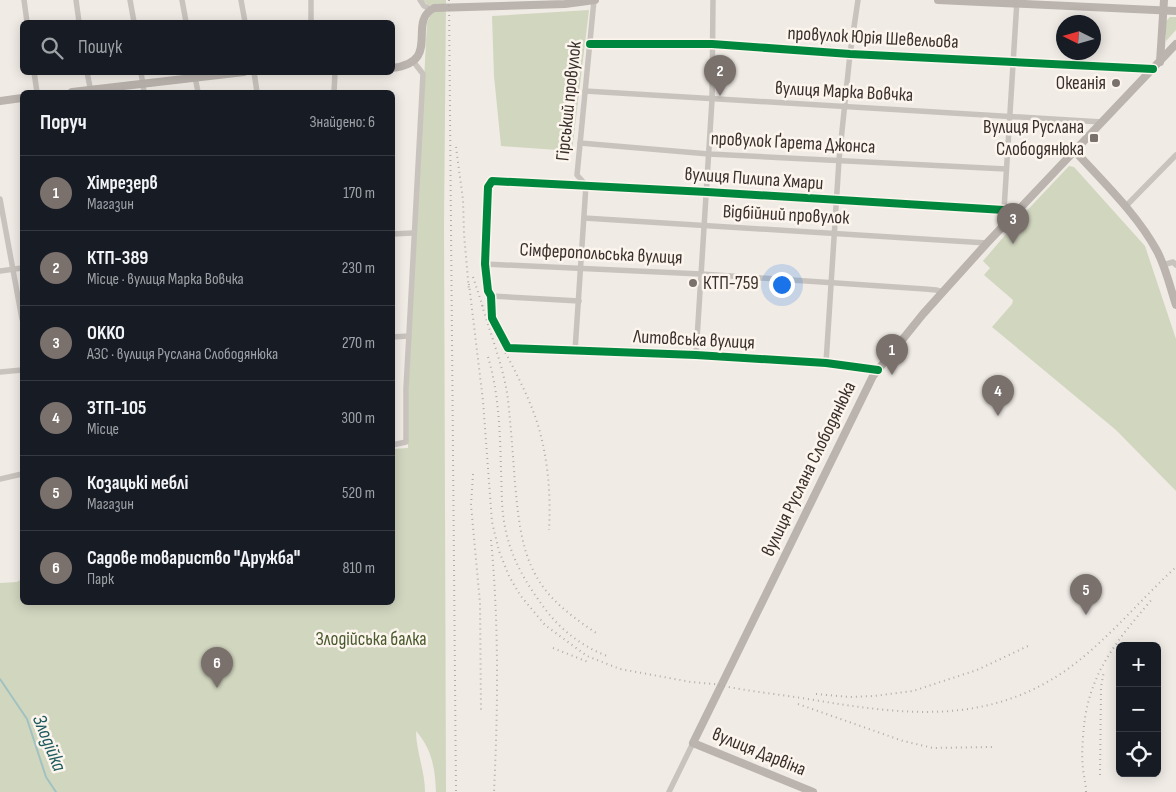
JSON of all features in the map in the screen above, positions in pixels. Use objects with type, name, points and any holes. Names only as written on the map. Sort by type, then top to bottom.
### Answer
[{"type":"street","points":[[24,0],[27,20]]},
{"type":"street","points":[[76,0],[79,20]]},
{"type":"street","points":[[130,0],[134,20]]},
{"type":"street","points":[[182,0],[186,20]]},
{"type":"street","points":[[241,0],[245,20]]},
{"type":"street","points":[[310,0],[311,20]]},
{"type":"street","points":[[420,0],[424,6],[431,9],[493,3],[565,4],[595,0]]},
{"type":"street","name":"Гірський провулок","points":[[575,351],[586,185],[577,175],[595,0]]},
{"type":"street","points":[[696,355],[710,154],[713,0]]},
{"type":"street","points":[[826,363],[839,160],[850,54],[858,0]]},
{"type":"street","points":[[938,0],[1176,10]]},
{"type":"street","points":[[1160,62],[1164,0]]},
{"type":"street","points":[[1013,216],[1004,210],[1016,2]]},
{"type":"street","points":[[395,67],[410,63],[421,50],[423,19],[431,9]]},
{"type":"street","name":"провулок Юрія Шевельова","points":[[590,44],[712,44],[850,54],[1154,69]]},
{"type":"street","name":"вулиця Руслана Слободянюка","points":[[669,792],[873,376],[943,292],[987,243],[1176,44]]},
{"type":"street","points":[[395,444],[406,442],[408,336],[423,74],[410,63]]},
{"type":"street","points":[[34,75],[37,90]]},
{"type":"street","points":[[87,75],[90,90]]},
{"type":"street","points":[[141,75],[144,90]]},
{"type":"street","points":[[97,90],[194,75],[198,90]]},
{"type":"street","points":[[255,75],[258,90]]},
{"type":"street","points":[[334,90],[335,75]]},
{"type":"street","name":"вулиця Марка Вовчка","points":[[585,91],[1102,122]]},
{"type":"street","points":[[0,101],[20,98]]},
{"type":"street","name":"провулок Ґарета Джонса","points":[[580,143],[710,154],[1006,169]]},
{"type":"street","points":[[1074,150],[1149,238],[1163,265],[1176,305]]},
{"type":"street","points":[[1125,208],[1176,155]]},
{"type":"street","name":"вулиця Пилипа Хмари","points":[[485,264],[488,187],[492,181],[1004,210]]},
{"type":"street","points":[[0,199],[20,308]]},
{"type":"street","name":"Відбійний провулок","points":[[584,218],[987,243]]},
{"type":"street","points":[[395,234],[413,233]]},
{"type":"street","points":[[1163,265],[1175,262]]},
{"type":"street","points":[[485,264],[488,291],[491,296],[579,301]]},
{"type":"street","name":"Сімферопольська вулиця","points":[[485,264],[701,274],[925,289],[943,292]]},
{"type":"street","points":[[0,271],[20,268]]},
{"type":"street","name":"Литовська вулиця","points":[[491,296],[492,318],[508,348],[696,355],[826,363],[878,370]]},
{"type":"street","points":[[395,337],[408,336]]},
{"type":"street","points":[[0,372],[20,370]]},
{"type":"street","points":[[0,479],[20,474]]},
{"type":"street","name":"вулиця Дарвіна","points":[[693,743],[813,792]]},
{"type":"green space","name":"Злодійська балка","points":[[422,0],[446,0],[444,225],[446,792],[436,792],[432,759],[426,745],[416,731],[425,792],[0,792],[0,583],[20,580],[20,605],[395,605],[395,449],[408,448],[408,395],[427,22],[432,13],[433,5],[428,5]]},
{"type":"green space","points":[[589,10],[572,151],[501,146],[494,76],[492,16]]},
{"type":"green space","points":[[1170,17],[1176,17],[1176,30],[1166,41],[1166,21]]},
{"type":"green space","points":[[1069,166],[1074,167],[1145,246],[1176,339],[1176,491],[1116,430],[992,327],[1012,304],[1013,300],[984,275],[990,268],[983,261],[1018,220]]},
{"type":"waterway","name":"Злодійка","points":[[0,679],[27,719],[46,777],[56,792]]},
{"type":"railway","points":[[449,0],[456,792]]},
{"type":"railway","points":[[456,147],[463,200],[469,291]]},
{"type":"railway","points":[[473,277],[484,310]]},
{"type":"railway","points":[[469,284],[483,401],[492,522],[499,551],[509,576],[520,595],[545,625],[587,656],[620,669],[691,682],[875,709],[940,712],[972,708],[1003,701],[1034,689],[1065,671],[1108,634],[1176,567]]},
{"type":"railway","points":[[482,305],[506,388],[518,512],[527,554],[538,580],[552,598],[571,615],[599,635]]},
{"type":"railway","points":[[496,335],[524,389],[541,435],[548,476],[549,530]]},
{"type":"railway","points":[[488,357],[495,385],[498,413],[504,520],[507,537],[514,557],[528,585],[561,627],[578,641],[607,656]]},
{"type":"railway","points":[[473,474],[471,505],[480,603],[481,713]]},
{"type":"railway","points":[[491,540],[497,666],[494,792]]},
{"type":"railway","points":[[1086,792],[1082,746],[1085,716],[1096,678],[1126,630],[1153,598]]},
{"type":"railway","points":[[816,694],[849,697],[913,691],[977,670],[1028,646]]},
{"type":"railway","points":[[553,648],[588,662]]},
{"type":"railway","points":[[1100,775],[1101,687],[1104,671]]},
{"type":"railway","points":[[798,704],[903,741],[933,748],[992,747]]},
{"type":"cycle path","points":[[590,44],[712,44],[850,54],[1153,69]]},
{"type":"cycle path","points":[[878,370],[826,363],[696,355],[508,348],[492,318],[491,296],[488,291],[485,264],[488,187],[492,181],[707,192],[1004,210],[1013,216]]},
{"type":"place","name":"Океанія","points":[[1116,83]]},
{"type":"place","name":"КТП-389","points":[[720,96]]},
{"type":"place","name":"Вулиця Руслана Слободянюка","points":[[1094,138]]},
{"type":"place","name":"OKKO","points":[[1013,244]]},
{"type":"place","name":"КТП-759","points":[[693,283]]},
{"type":"place","name":"Хімрезерв","points":[[892,375]]},
{"type":"place","name":"ЗТП-105","points":[[998,416]]},
{"type":"place","name":"Козацькі меблі","points":[[1086,615]]},
{"type":"place","name":"Садове товариство \"Дружба\"","points":[[217,688]]}]
